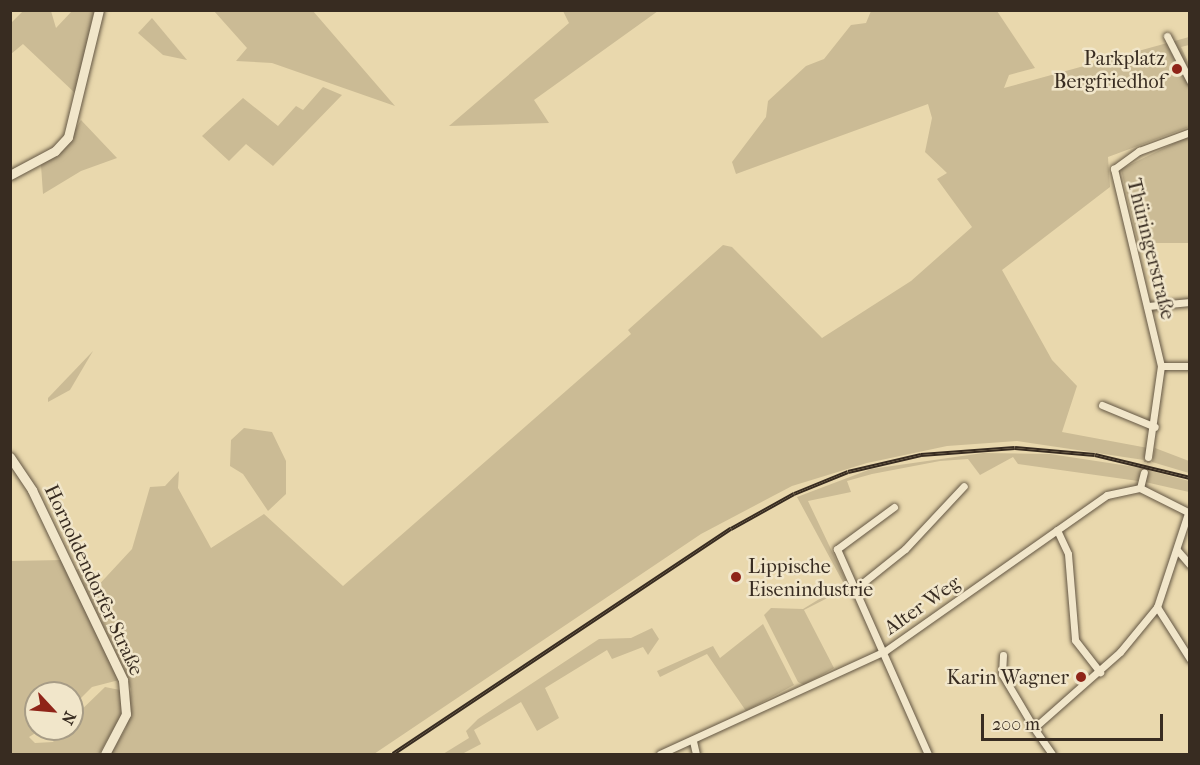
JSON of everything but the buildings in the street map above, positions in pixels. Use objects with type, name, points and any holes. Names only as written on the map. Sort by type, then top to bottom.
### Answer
[{"type":"street","points":[[10,175],[55,151],[68,137],[99,10]]},
{"type":"street","points":[[1167,36],[1190,81]]},
{"type":"street","name":"Thüringerstraße","points":[[1148,457],[1155,427],[1161,366],[1114,169],[1139,151],[1190,132]]},
{"type":"street","points":[[1148,306],[1190,302]]},
{"type":"street","points":[[1161,366],[1190,366]]},
{"type":"street","points":[[1102,405],[1155,427]]},
{"type":"street","name":"Hornoldendorfer Straße","points":[[10,457],[32,490],[123,680],[126,714],[105,754]]},
{"type":"street","points":[[1034,728],[1100,672],[1157,607],[1189,513],[1140,488],[1144,472]]},
{"type":"street","points":[[855,589],[904,549],[964,486]]},
{"type":"street","name":"Alter Weg","points":[[660,754],[693,741],[885,651],[1107,495],[1140,488]]},
{"type":"street","points":[[894,507],[837,546],[885,651],[928,754]]},
{"type":"street","points":[[1057,530],[1068,554],[1075,640],[1100,672]]},
{"type":"street","points":[[1178,550],[1190,565]]},
{"type":"street","points":[[1157,607],[1190,659]]},
{"type":"street","points":[[1003,655],[1002,674],[1052,754]]},
{"type":"street","points":[[693,741],[696,754]]},
{"type":"shaded area","points":[[23,11],[51,11],[56,28],[72,11],[94,11],[76,94],[23,44],[11,54],[11,23]]},
{"type":"shaded area","points":[[214,11],[313,11],[395,106],[272,63],[236,61],[247,48]]},
{"type":"shaded area","points":[[563,11],[658,11],[534,100],[549,123],[449,126],[569,23]]},
{"type":"shaded area","points":[[871,11],[997,11],[1035,68],[1009,75],[1004,88],[1189,37],[1189,45],[1181,47],[1189,64],[1189,127],[1108,157],[1110,187],[1002,270],[1052,360],[1077,386],[1062,432],[1148,448],[1144,460],[1017,441],[947,446],[867,463],[792,486],[701,534],[374,754],[111,754],[126,728],[131,689],[76,570],[81,568],[94,590],[132,549],[150,487],[165,486],[179,471],[178,488],[211,548],[264,514],[343,586],[631,334],[628,330],[723,245],[732,247],[822,338],[911,281],[972,227],[937,179],[947,173],[925,152],[932,118],[928,104],[736,174],[732,162],[766,117],[768,101],[806,66],[824,59],[851,25],[866,23]]},
{"type":"shaded area","points":[[152,18],[187,60],[163,55],[138,33]]},
{"type":"shaded area","points":[[323,87],[342,95],[273,166],[246,144],[229,161],[202,136],[243,98],[278,126],[296,106],[303,110]]},
{"type":"shaded area","points":[[81,120],[117,158],[81,171],[43,194],[41,165],[63,150]]},
{"type":"shaded area","points":[[1189,136],[1189,243],[1138,243],[1121,169]]},
{"type":"shaded area","points":[[93,351],[70,390],[48,402],[48,398]]},
{"type":"shaded area","points":[[244,428],[272,432],[286,461],[286,494],[268,511],[243,474],[230,466],[231,440]]},
{"type":"shaded area","points":[[1155,448],[1189,461],[1189,473],[1152,462]]},
{"type":"shaded area","points":[[983,453],[1050,454],[1142,468],[1138,481],[1018,464],[1013,457],[980,475],[968,459],[940,461],[847,481],[851,492],[808,501],[849,587],[804,610],[834,668],[804,685],[798,682],[764,615],[771,608],[803,609],[844,584],[797,497],[871,469]]},
{"type":"shaded area","points":[[1148,470],[1189,481],[1189,492],[1145,482]]},
{"type":"shaded area","points":[[63,560],[119,680],[92,687],[84,695],[84,681],[24,681],[24,741],[35,743],[84,741],[84,707],[105,687],[120,690],[122,714],[99,754],[11,754],[10,561]]},
{"type":"shaded area","points":[[763,624],[794,685],[746,711],[707,654],[660,677],[657,671],[713,646],[720,658]]},
{"type":"shaded area","points":[[652,628],[659,639],[648,655],[643,647],[612,659],[607,650],[545,688],[559,718],[537,731],[521,702],[474,730],[481,744],[462,754],[443,754],[469,738],[466,731],[478,719],[599,639],[631,638]]},
{"type":"tunnel","points":[[1144,472],[1148,457]]},
{"type":"railway","points":[[393,754],[731,529],[794,494],[848,472],[921,455],[1015,448],[1095,455],[1190,478]]},
{"type":"place","name":"Parkplatz Bergfriedhof","points":[[1177,69]]},
{"type":"place","name":"Lippische Eisenindustrie","points":[[736,577]]},
{"type":"place","name":"Karin Wagner","points":[[1081,677]]}]
